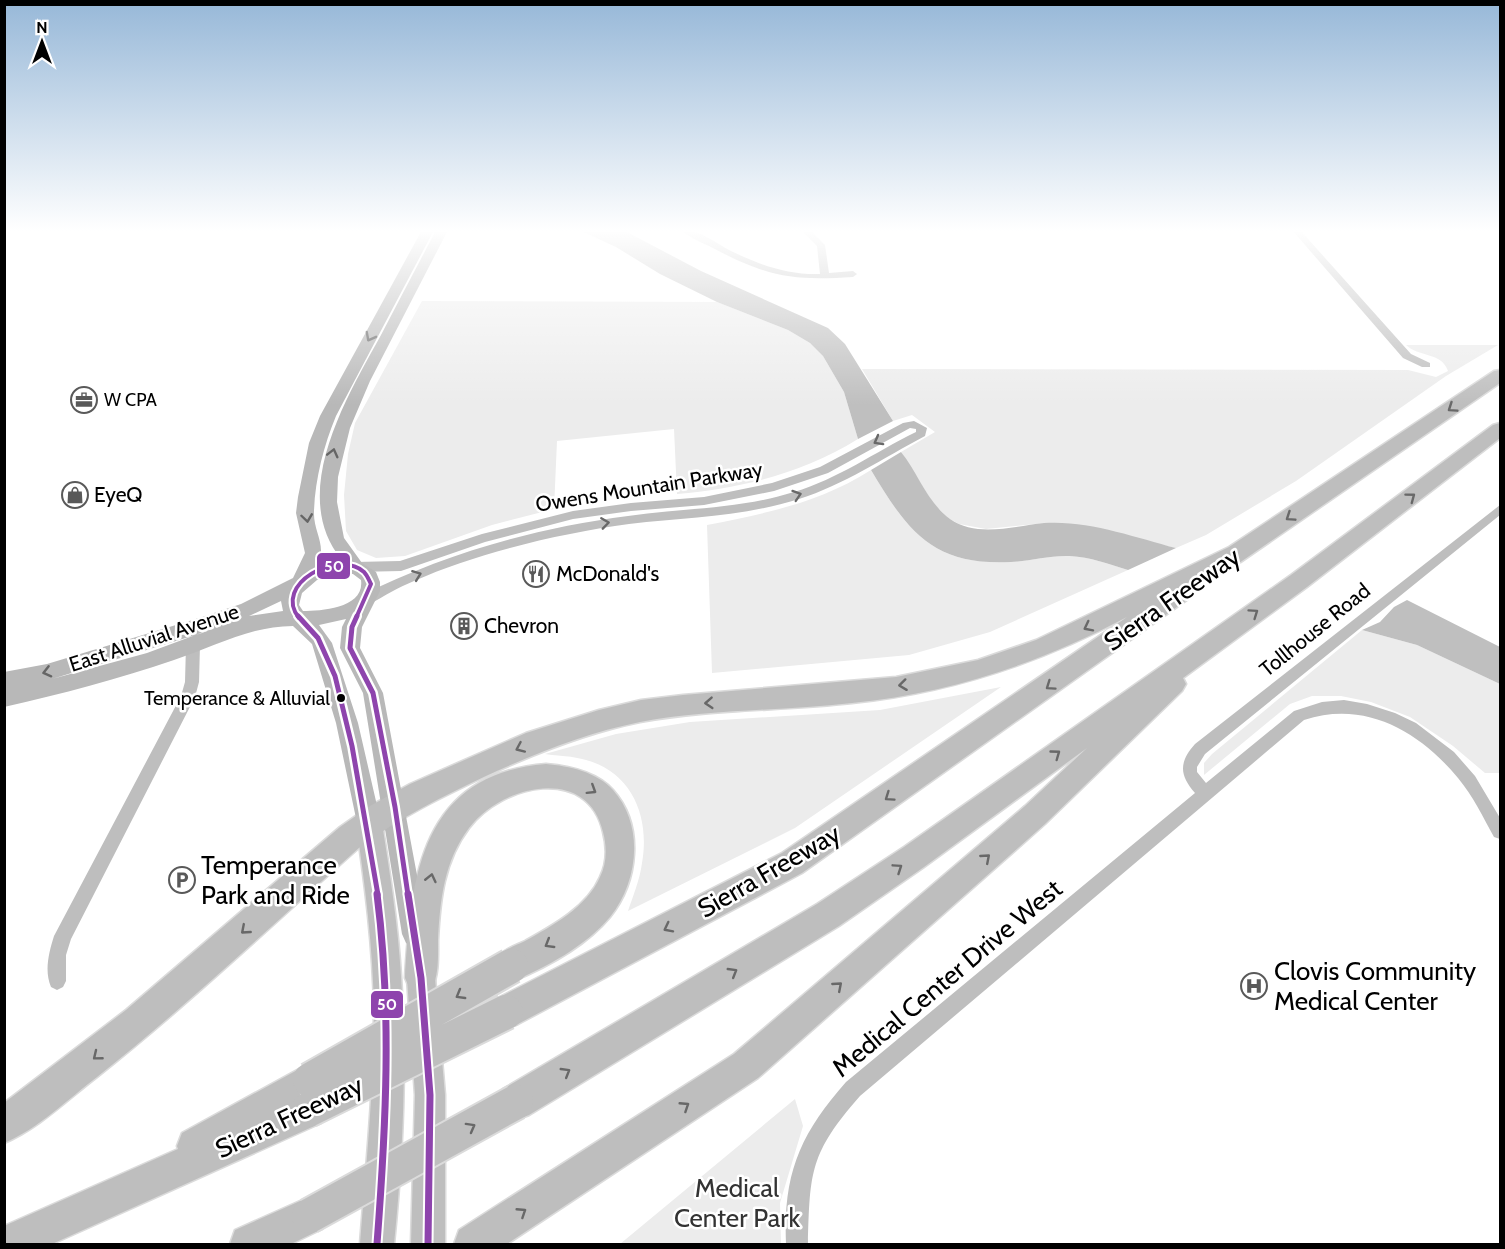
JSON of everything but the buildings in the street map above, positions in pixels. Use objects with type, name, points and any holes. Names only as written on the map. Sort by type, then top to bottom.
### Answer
[{"type":"highway","name":"Sierra Freeway","points":[[9,1245],[67,1220],[309,1095],[506,1012],[792,863],[1076,668],[1234,554],[1500,375]]},
{"type":"highway","points":[[249,1245],[309,1216],[516,1102],[828,915],[914,857],[1299,581],[1500,429]]},
{"type":"highway","points":[[4,1125],[63,1084],[382,815],[423,792],[535,741],[610,718],[691,704],[837,693],[930,682],[979,670],[1064,639],[1183,576],[1234,554]]},
{"type":"highway","points":[[473,1245],[746,1066],[1035,815],[1175,682],[1206,646]]},
{"type":"highway","points":[[309,1095],[511,966],[579,926],[599,905],[616,877],[621,847],[620,833],[611,807],[602,796],[577,781],[543,776],[513,780],[481,796],[462,814],[447,836],[434,864],[425,910],[421,978]]},
{"type":"main road","points":[[396,288],[328,416],[317,443],[310,471],[305,513],[315,549],[309,568],[292,594],[290,602],[299,619],[316,631],[322,642],[347,723],[382,815],[421,978],[430,1095],[428,1245]]},
{"type":"main road","points":[[355,567],[335,540],[329,509],[331,460],[340,430],[412,288]]},
{"type":"main road","points":[[340,430],[342,409],[361,368],[356,362]]},
{"type":"main road","points":[[300,583],[311,574],[326,568],[355,567],[363,570],[370,580],[370,588],[352,627],[350,648],[373,693],[382,815],[381,900],[387,977],[388,1048],[377,1245]]},
{"type":"main road","name":"East Alluvial Avenue","points":[[4,681],[47,672],[202,625],[248,609],[300,583]]},
{"type":"main road","points":[[299,619],[334,617],[365,600]]},
{"type":"main road","name":"East Alluvial Avenue","points":[[4,698],[70,683],[193,645],[254,622],[299,619]]},
{"type":"street","points":[[1347,288],[1407,356],[1426,365]]},
{"type":"street","name":"Owens Mountain Parkway","points":[[355,567],[401,566],[482,538],[573,515],[704,501],[752,493],[824,470],[907,425],[914,424],[922,428],[922,431],[915,437],[829,484],[796,496],[739,510],[628,520],[540,536],[450,562],[410,577],[365,600]]},
{"type":"street","name":"Tollhouse Road","points":[[1206,794],[1192,779],[1188,769],[1192,757],[1500,509]]},
{"type":"street","points":[[57,981],[57,955],[63,936],[188,697],[192,682],[193,645]]},
{"type":"street","name":"Medical Center Drive West","points":[[796,1245],[798,1185],[808,1151],[826,1117],[853,1089],[1299,715],[1319,708],[1347,707],[1390,718],[1437,746],[1466,777],[1500,832]]},
{"type":"green space","points":[[422,301],[717,302],[788,330],[810,343],[823,356],[844,392],[858,439],[815,462],[770,477],[725,488],[677,494],[674,429],[557,441],[554,509],[492,525],[405,556],[376,558],[357,550],[346,531],[344,495],[348,454],[355,423]]},
{"type":"green space","points":[[1406,345],[1498,345],[1446,376],[1296,481],[1206,535],[1176,548],[1069,524],[1045,523],[986,529],[959,524],[948,518],[933,503],[901,452],[935,432],[912,415],[893,421],[862,369],[1408,370],[1436,377],[1448,371],[1441,361]]},
{"type":"green space","points":[[871,470],[884,492],[911,527],[926,541],[942,551],[961,558],[984,562],[1011,562],[1070,556],[1099,561],[1128,570],[990,632],[909,655],[712,673],[707,525],[772,511],[812,499]]},
{"type":"green space","points":[[1362,630],[1417,645],[1500,684],[1500,773],[1485,773],[1453,746],[1410,717],[1371,702],[1341,696],[1312,696],[1290,704],[1204,775],[1204,763],[1212,754]]},
{"type":"green space","points":[[1001,687],[795,828],[628,911],[640,875],[644,846],[640,814],[635,800],[616,775],[602,766],[581,759],[545,754],[616,734],[690,722],[880,710]]},
{"type":"green space","name":"Medical Center Park","points":[[795,1099],[803,1126],[780,1203],[781,1244],[620,1244]]},
{"type":"shaded area","points":[[689,288],[740,288],[828,328],[845,344],[893,421],[858,439],[844,392],[823,356],[810,343],[788,330]]},
{"type":"shaded area","points":[[901,452],[935,504],[950,519],[961,525],[996,529],[1044,523],[1077,524],[1111,530],[1176,548],[1128,570],[1092,559],[1070,556],[1011,562],[984,562],[961,558],[942,551],[926,541],[911,527],[884,492],[871,470]]},
{"type":"shaded area","points":[[1407,600],[1500,647],[1500,684],[1417,645],[1362,630],[1380,622],[1394,607]]},
{"type":"transit line","name":"50","points":[[377,1244],[386,1120],[388,1045],[386,979],[376,881],[342,699],[328,656],[318,638],[296,614],[292,604],[293,594],[301,581],[318,571],[338,565],[357,567],[364,572],[371,584],[352,627],[350,648],[373,693],[395,807],[421,978],[430,1095],[428,1244]]},
{"type":"place","name":"W CPA","points":[[84,400]]},
{"type":"place","name":"EyeQ","points":[[75,495]]},
{"type":"place","name":"McDonald's","points":[[536,574]]},
{"type":"place","name":"Chevron","points":[[464,626]]},
{"type":"place","name":"Temperance & Alluvial","points":[[341,698]]},
{"type":"place","name":"Temperance Park and Ride","points":[[182,880]]},
{"type":"place","name":"Clovis Community Medical Center","points":[[1254,986]]}]
